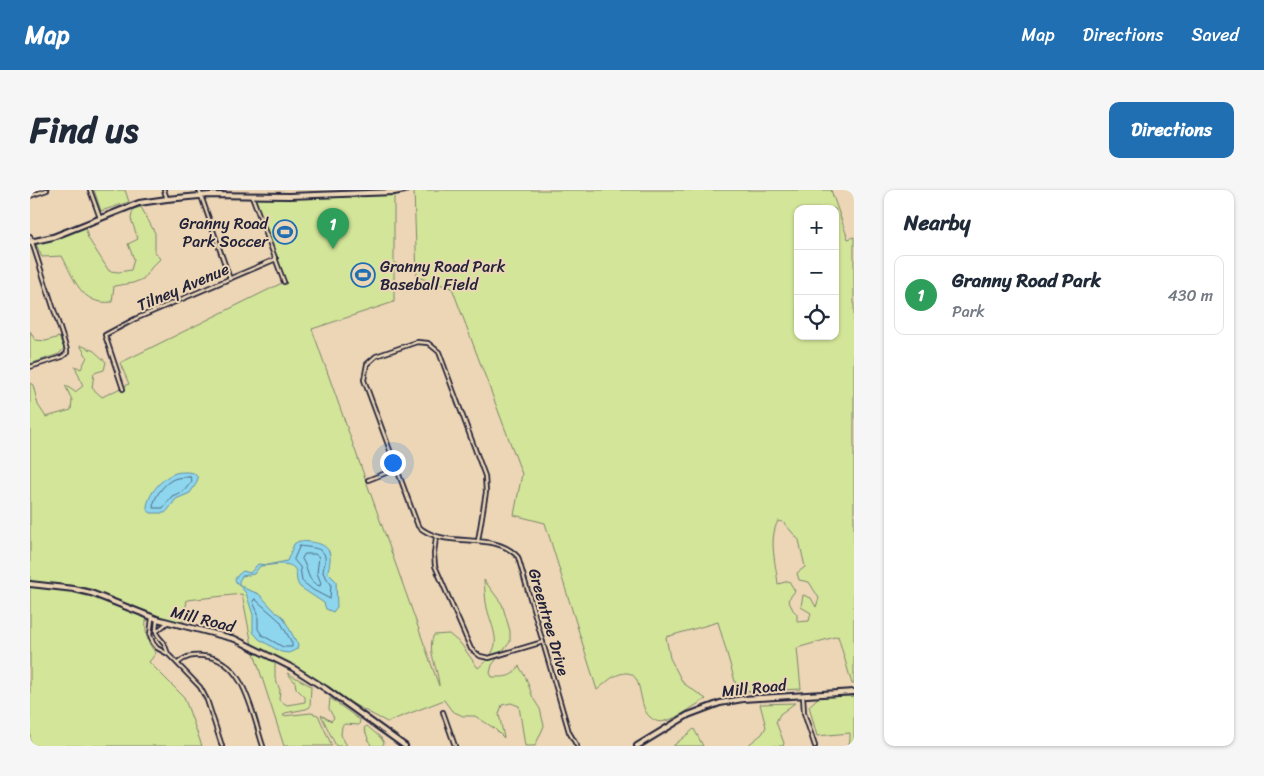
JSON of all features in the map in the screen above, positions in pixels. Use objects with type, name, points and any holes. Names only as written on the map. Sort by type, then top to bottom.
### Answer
[{"type":"main road","points":[[31,242],[53,237],[139,204],[167,199],[201,195],[252,196],[394,192],[404,190]]},
{"type":"main road","name":"Mill Road","points":[[30,584],[91,593],[167,623],[222,634],[293,668],[326,689],[405,746]]},
{"type":"main road","name":"Mill Road","points":[[638,746],[688,715],[715,704],[734,700],[854,692]]},
{"type":"street","points":[[30,196],[47,190]]},
{"type":"street","points":[[90,190],[100,218]]},
{"type":"street","points":[[164,190],[167,199]]},
{"type":"street","points":[[199,190],[230,279]]},
{"type":"street","points":[[240,190],[242,196]]},
{"type":"street","points":[[252,196],[284,282]]},
{"type":"street","points":[[30,236],[66,342],[67,350],[66,354],[30,367]]},
{"type":"street","name":"Tilney Avenue","points":[[123,389],[105,335],[126,324],[276,259]]},
{"type":"street","points":[[478,541],[486,492],[485,476],[440,356],[432,346],[422,342],[414,342],[372,358],[367,364],[364,376],[365,384],[418,526],[436,537],[435,566],[471,649],[480,656],[489,658],[543,642]]},
{"type":"street","points":[[368,480],[396,469]]},
{"type":"street","name":"Greentree Drive","points":[[436,537],[478,541],[504,546],[518,558],[569,732],[576,746]]},
{"type":"street","points":[[154,618],[156,632],[164,642],[168,654]]},
{"type":"street","points":[[154,618],[150,634],[153,643],[178,663],[200,687],[207,700],[222,746]]},
{"type":"street","points":[[156,632],[167,623]]},
{"type":"street","points":[[261,652],[262,657]]},
{"type":"street","points":[[178,663],[189,656],[204,656],[221,661],[231,668],[242,684],[263,746]]},
{"type":"street","points":[[803,696],[804,713],[815,746]]},
{"type":"street","points":[[443,712],[455,746]]},
{"type":"green space","points":[[94,190],[125,190],[129,202],[101,211]]},
{"type":"green space","points":[[414,190],[831,190],[836,205],[794,205],[794,340],[839,340],[839,213],[848,239],[854,237],[854,684],[852,684],[838,636],[797,648],[801,689],[738,692],[718,622],[666,637],[670,658],[683,683],[706,699],[681,715],[661,722],[655,721],[650,717],[643,703],[639,686],[632,674],[625,673],[615,676],[597,690],[545,523],[514,515],[522,474],[452,288],[417,277]],"holes":[[[778,521],[783,522],[799,540],[805,567],[797,573],[799,580],[809,582],[819,598],[816,607],[811,598],[803,595],[801,607],[811,613],[809,621],[797,622],[797,614],[788,600],[795,591],[789,581],[778,584],[773,544]]]},
{"type":"green space","points":[[394,192],[394,263],[397,264],[394,269],[394,302],[312,329],[439,686],[431,647],[434,635],[449,634],[461,644],[478,668],[492,653],[495,646],[494,633],[486,605],[484,580],[502,604],[510,631],[510,642],[492,665],[490,673],[492,677],[508,676],[514,673],[519,666],[540,709],[544,726],[535,746],[525,746],[519,706],[511,703],[502,705],[499,714],[504,738],[494,728],[475,716],[463,716],[452,711],[444,700],[387,722],[272,661],[275,664],[275,678],[280,690],[279,700],[287,705],[305,702],[305,697],[296,688],[295,682],[287,673],[311,686],[310,707],[285,713],[283,716],[311,713],[318,715],[332,746],[284,746],[254,653],[224,638],[146,620],[147,638],[150,646],[156,653],[149,662],[184,697],[202,746],[30,746],[30,383],[33,385],[38,405],[46,417],[71,410],[72,400],[65,385],[75,392],[83,386],[75,366],[81,369],[87,357],[80,345],[94,351],[106,362],[104,370],[94,373],[92,388],[102,397],[129,384],[120,363],[284,282],[252,196]],"holes":[[[242,594],[252,645],[224,634],[183,624],[187,600]]]},
{"type":"green space","points":[[141,207],[155,233],[155,252],[160,259],[143,279],[133,283],[114,286],[112,302],[93,300],[86,295],[75,281],[62,256],[42,257],[36,244],[85,227],[88,238],[109,271],[131,270],[134,259],[128,244],[138,239],[131,219],[133,209]]},
{"type":"green space","points":[[30,331],[35,340],[46,341],[59,337],[64,348],[59,354],[30,364]]},
{"type":"green space","points":[[854,696],[854,746],[848,746],[850,733],[817,736],[809,706],[819,697]]},
{"type":"green space","points":[[330,698],[360,720],[359,725],[345,724],[342,726],[341,735],[347,746],[336,746],[321,715],[331,721],[334,718],[329,709]]},
{"type":"green space","points":[[795,703],[780,714],[776,722],[784,743],[783,746],[747,746],[762,734],[766,727],[760,704]]},
{"type":"green space","points":[[367,726],[381,738],[384,743],[382,746],[371,746],[364,728]]},
{"type":"green space","points":[[694,729],[703,746],[673,746]]},
{"type":"water","points":[[175,473],[194,473],[198,478],[190,493],[176,499],[165,513],[151,513],[147,510],[151,495],[162,481]]},
{"type":"water","points":[[299,541],[320,544],[330,554],[328,573],[336,581],[337,607],[333,612],[326,609],[324,603],[300,587],[294,568],[286,564],[260,566],[254,574],[242,576],[239,581],[239,584],[246,589],[259,594],[283,617],[298,645],[297,649],[289,653],[281,652],[259,639],[253,632],[253,615],[246,593],[235,579],[243,571],[250,573],[258,564],[267,565],[287,561],[294,544]]},
{"type":"place","name":"Granny Road Park Soccer","points":[[285,232]]},
{"type":"place","name":"Granny Road Park","points":[[333,249]]},
{"type":"place","name":"Granny Road Park Baseball Field","points":[[363,275]]}]
